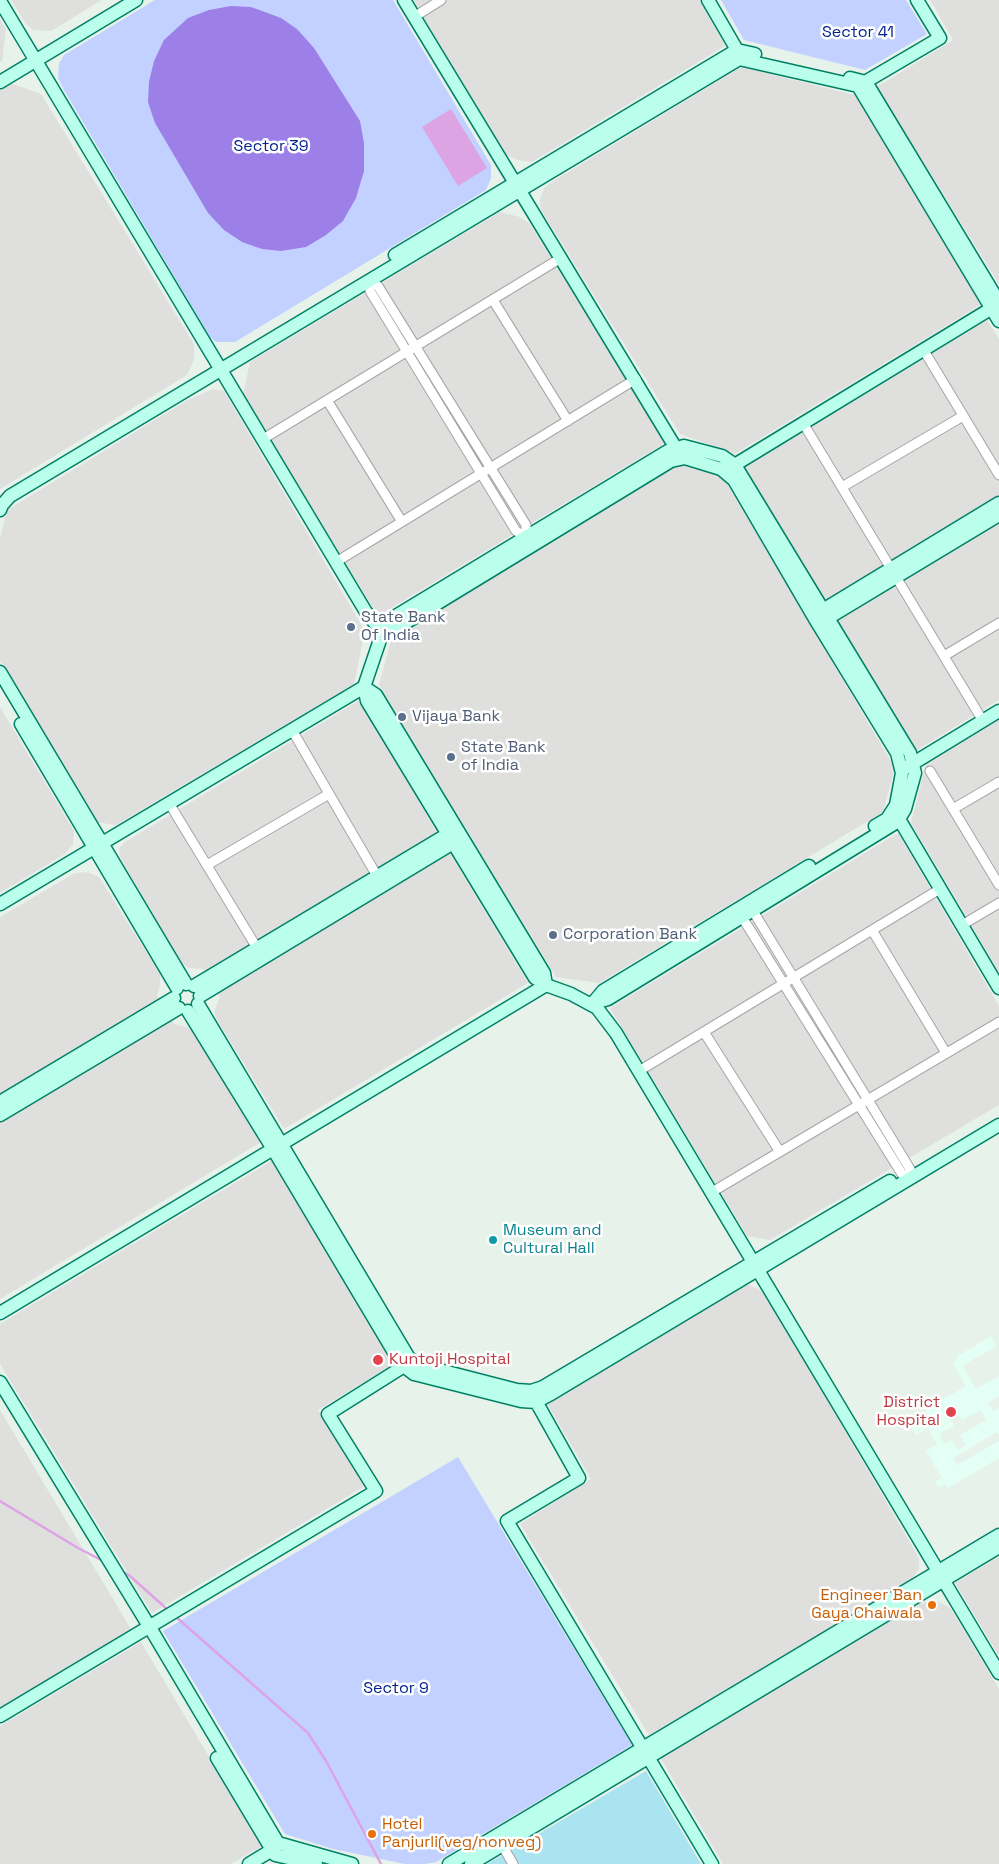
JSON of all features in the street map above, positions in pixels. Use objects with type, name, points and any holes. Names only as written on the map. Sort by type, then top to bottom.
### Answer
[{"type":"street","points":[[0,82],[33,57],[120,0]]},
{"type":"street","points":[[0,72],[33,57],[136,0]]},
{"type":"street","points":[[404,0],[680,453]]},
{"type":"street","points":[[414,16],[441,0]]},
{"type":"street","points":[[708,0],[738,54]]},
{"type":"street","points":[[0,503],[219,366],[738,54],[862,84],[940,38],[917,0]]},
{"type":"street","points":[[0,1],[366,612],[382,632]]},
{"type":"street","points":[[862,84],[996,304],[999,321]]},
{"type":"street","points":[[219,366],[369,281],[518,186]]},
{"type":"street","points":[[263,440],[561,258]]},
{"type":"street","points":[[369,281],[378,286],[526,525],[526,537]]},
{"type":"street","points":[[369,281],[370,290],[481,474],[516,531],[526,537]]},
{"type":"street","points":[[493,300],[568,421]]},
{"type":"street","points":[[730,468],[996,304]]},
{"type":"street","points":[[923,349],[999,475]]},
{"type":"street","points":[[336,562],[636,379]]},
{"type":"street","points":[[327,400],[402,522]]},
{"type":"street","points":[[842,487],[963,416]]},
{"type":"street","points":[[803,423],[983,721]]},
{"type":"street","points":[[382,632],[392,631],[671,461],[680,453],[684,446],[722,456],[910,753],[915,773],[905,808],[895,816],[887,819],[603,990],[591,1004]]},
{"type":"street","points":[[546,985],[544,973],[453,836],[368,701],[364,687],[386,622],[668,451],[680,453]]},
{"type":"street","points":[[894,573],[999,504]]},
{"type":"street","points":[[822,616],[894,573],[999,515]]},
{"type":"street","points":[[591,1004],[608,999],[896,822],[896,805],[901,770],[897,753],[822,616]]},
{"type":"street","points":[[944,656],[999,623]]},
{"type":"street","points":[[0,672],[187,997],[409,1358],[409,1363]]},
{"type":"street","points":[[0,904],[364,687]]},
{"type":"street","points":[[0,689],[98,845]]},
{"type":"street","points":[[901,770],[999,711]]},
{"type":"street","points":[[292,730],[377,876]]},
{"type":"street","points":[[930,771],[999,885]]},
{"type":"street","points":[[953,809],[999,782]]},
{"type":"street","points":[[207,865],[329,794]]},
{"type":"street","points":[[169,803],[258,948]]},
{"type":"street","points":[[895,816],[999,988]]},
{"type":"street","points":[[0,1102],[187,997],[258,948],[377,876],[453,836]]},
{"type":"street","points":[[0,1115],[187,997],[453,836]]},
{"type":"street","points":[[639,1071],[940,889]]},
{"type":"street","points":[[962,925],[999,903]]},
{"type":"street","points":[[747,914],[793,978],[868,1100],[908,1174]]},
{"type":"street","points":[[747,914],[784,984],[859,1105],[908,1174]]},
{"type":"street","points":[[872,930],[946,1053]]},
{"type":"street","points":[[546,985],[575,996],[597,1008],[616,1033],[999,1673]]},
{"type":"street","points":[[0,1313],[546,985]]},
{"type":"street","points":[[712,1192],[999,1022]]},
{"type":"street","points":[[704,1032],[780,1152]]},
{"type":"street","points":[[534,1396],[543,1387],[756,1266],[908,1174],[999,1116]]},
{"type":"street","points":[[908,1174],[999,1125]]},
{"type":"street","points":[[0,1716],[376,1491],[328,1414],[409,1363],[420,1365],[534,1396],[579,1478],[507,1521],[712,1864]]},
{"type":"street","points":[[0,1382],[99,1552],[108,1573],[146,1628]]},
{"type":"street","points":[[0,1396],[99,1552],[122,1582],[146,1628],[275,1847],[275,1854],[316,1864]]},
{"type":"street","points":[[941,1576],[999,1535]]},
{"type":"street","points":[[448,1864],[646,1752],[941,1576],[999,1547]]},
{"type":"street","points":[[471,1864],[646,1752]]},
{"type":"street","points":[[502,1845],[513,1864]]},
{"type":"street","points":[[249,1864],[275,1847],[352,1864]]},
{"type":"shaded area","points":[[11,0],[102,0],[51,31],[33,30],[26,24]]},
{"type":"shaded area","points":[[413,0],[699,0],[725,46],[532,162],[518,160],[506,155]]},
{"type":"shaded area","points":[[930,0],[999,0],[999,284],[877,87],[953,40]]},
{"type":"shaded area","points":[[0,19],[6,29],[2,61],[0,62]]},
{"type":"shaded area","points":[[741,67],[855,95],[982,304],[735,454],[680,434],[541,210],[540,200],[544,188],[552,182]]},
{"type":"shaded area","points":[[10,83],[41,94],[194,344],[194,360],[187,375],[0,489],[0,89]]},
{"type":"shaded area","points":[[451,109],[487,168],[458,186],[422,127]]},
{"type":"shaded area","points":[[500,212],[520,217],[530,224],[665,443],[378,616],[243,395],[250,362]]},
{"type":"shaded area","points":[[987,320],[999,339],[999,700],[917,750],[745,468]]},
{"type":"shaded area","points":[[213,389],[224,391],[365,631],[354,684],[116,825],[95,822],[0,660],[0,538],[7,510],[186,401]]},
{"type":"shaded area","points":[[680,464],[723,477],[895,768],[883,812],[599,983],[556,977],[379,685],[391,640]]},
{"type":"shaded area","points":[[358,701],[528,983],[284,1129],[217,1020],[214,1012],[220,997],[203,969],[188,968],[179,960],[120,857],[119,848],[125,842]]},
{"type":"shaded area","points":[[0,707],[74,831],[73,844],[65,854],[0,893]]},
{"type":"shaded area","points":[[999,720],[999,972],[911,823],[926,764]]},
{"type":"shaded area","points":[[898,833],[999,1006],[999,1105],[770,1240],[747,1236],[610,1008]]},
{"type":"shaded area","points":[[88,872],[99,877],[160,974],[160,985],[157,995],[174,1024],[190,1028],[261,1142],[0,1299],[0,917],[75,873]]},
{"type":"shaded area","points":[[273,1160],[393,1364],[318,1410],[365,1486],[152,1613],[0,1364],[0,1324]]},
{"type":"shaded area","points":[[748,1285],[759,1289],[768,1299],[919,1558],[919,1569],[910,1581],[649,1735],[520,1524],[591,1479],[546,1402]]},
{"type":"shaded area","name":"District Hospital","points":[[991,1336],[996,1346],[962,1366],[976,1389],[999,1376],[999,1396],[988,1403],[993,1411],[999,1408],[999,1434],[997,1432],[953,1458],[957,1465],[999,1441],[999,1458],[948,1488],[945,1484],[939,1488],[935,1482],[942,1478],[926,1451],[937,1444],[928,1428],[916,1435],[907,1420],[920,1413],[923,1419],[928,1416],[925,1410],[966,1386],[953,1363],[957,1360],[956,1357]],"holes":[[[981,1410],[986,1420],[960,1435],[966,1446],[958,1450],[952,1440],[944,1444],[939,1434],[954,1426],[950,1419],[958,1414],[962,1420]]]},
{"type":"shaded area","points":[[0,1410],[131,1629],[0,1707]]},
{"type":"shaded area","points":[[999,1557],[999,1656],[955,1583]]},
{"type":"shaded area","points":[[933,1600],[948,1606],[954,1614],[999,1689],[999,1864],[723,1864],[660,1757],[919,1604]]},
{"type":"shaded area","points":[[141,1642],[262,1846],[231,1864],[0,1864],[0,1726]]},
{"type":"shaded area","points":[[646,1771],[701,1864],[487,1864]]},
{"type":"green space","name":"Sector 39","points":[[155,0],[393,0],[491,165],[491,178],[486,190],[235,342],[216,342],[210,337],[58,78],[59,64],[64,55]]},
{"type":"green space","name":"Sector 41","points":[[721,0],[906,0],[927,34],[865,70],[744,40]]},
{"type":"green space","points":[[231,6],[251,7],[281,18],[297,29],[314,48],[360,121],[364,143],[364,171],[356,198],[343,221],[326,235],[306,247],[281,251],[262,249],[242,242],[224,230],[208,213],[155,123],[148,102],[149,82],[154,61],[164,40],[188,18],[209,10]]},
{"type":"green space","name":"Sector 9","points":[[458,1457],[632,1745],[436,1862],[405,1864],[333,1849],[285,1834],[163,1631]]},
{"type":"waterway","points":[[0,1501],[105,1562]]},
{"type":"waterway","points":[[120,1570],[130,1576],[168,1610]]},
{"type":"waterway","points":[[176,1617],[308,1733],[326,1761],[381,1864]]},
{"type":"place","name":"State Bank Of India","points":[[351,627]]},
{"type":"place","name":"Vijaya Bank","points":[[402,717]]},
{"type":"place","name":"State Bank of India","points":[[451,757]]},
{"type":"place","name":"Corporation Bank","points":[[553,935]]},
{"type":"place","name":"Museum and Cultural Hall","points":[[493,1240]]},
{"type":"place","name":"Kuntoji Hospital","points":[[378,1360]]},
{"type":"place","name":"District Hospital","points":[[951,1412]]},
{"type":"place","name":"Engineer Ban Gaya Chaiwala","points":[[932,1605]]},
{"type":"place","name":"Hotel Panjurli(veg/nonveg)","points":[[372,1834]]}]
